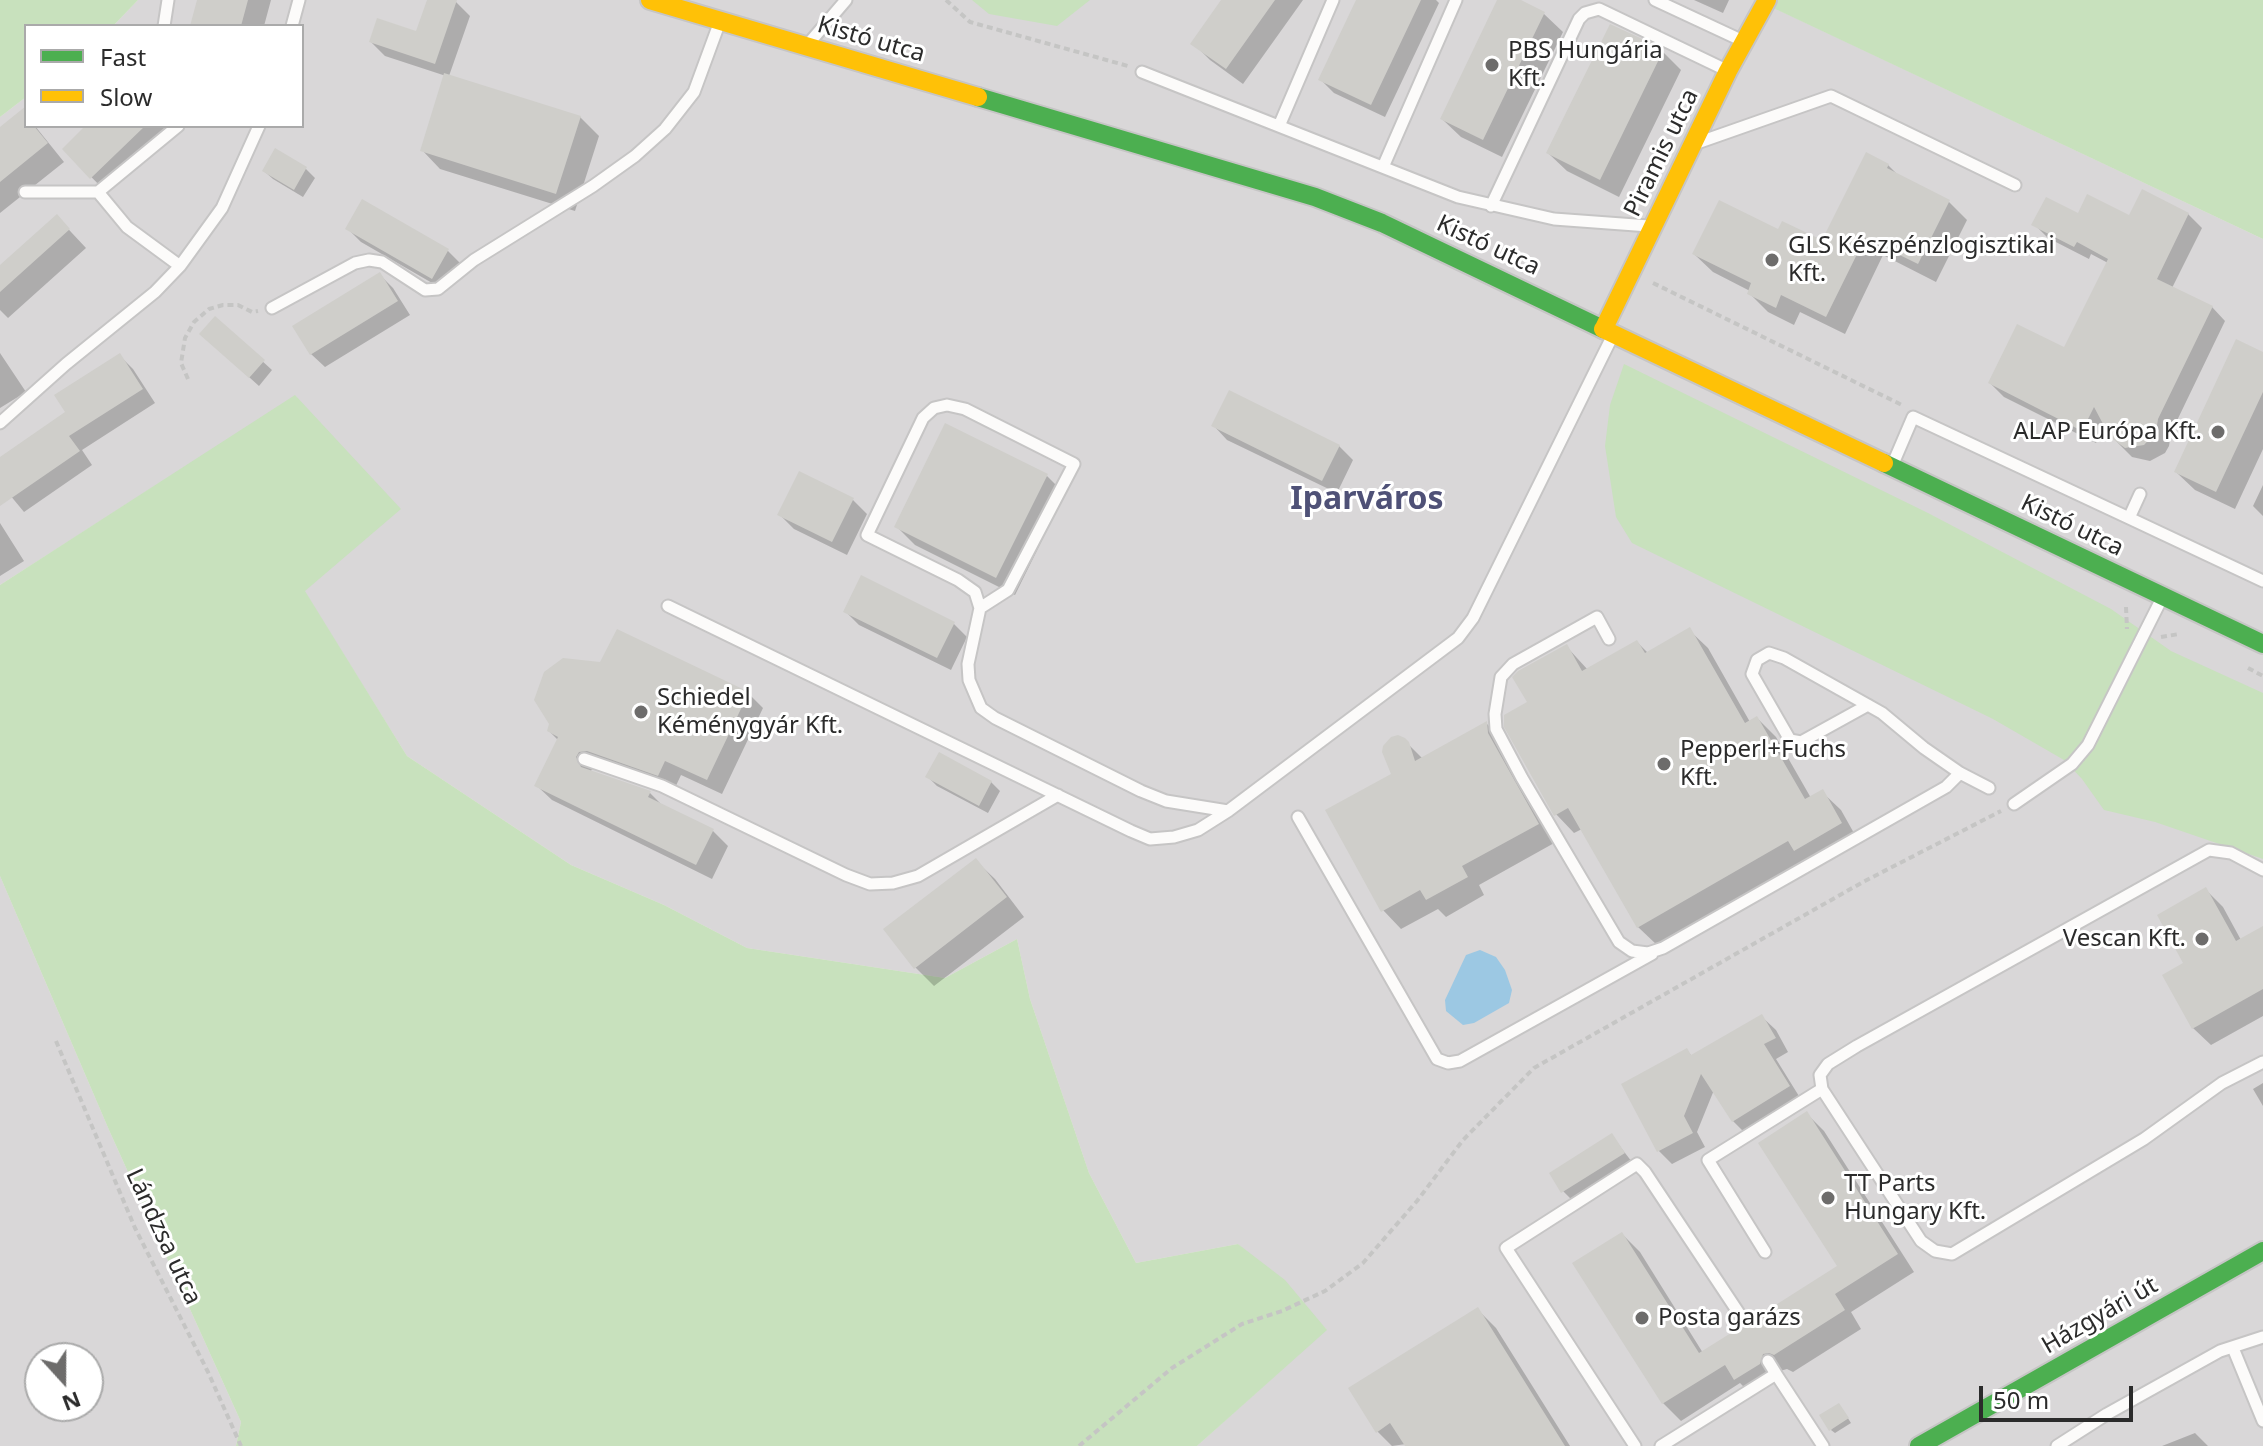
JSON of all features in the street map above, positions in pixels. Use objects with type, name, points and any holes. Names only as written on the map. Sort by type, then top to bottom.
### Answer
[{"type":"street","name":"Kistó utca","points":[[650,0],[1315,197],[1382,223],[2263,644]]},
{"type":"street","name":"Piramis utca","points":[[1609,330],[1631,273],[1692,145],[1767,0]]},
{"type":"street","name":"Házgyári út","points":[[1919,1446],[2263,1251]]},
{"type":"lane","points":[[164,24],[168,0]]},
{"type":"lane","points":[[293,24],[299,0]]},
{"type":"lane","points":[[807,46],[846,0]]},
{"type":"lane","points":[[1279,126],[1333,0]]},
{"type":"lane","points":[[1383,167],[1456,0]]},
{"type":"lane","points":[[1655,0],[1744,41]]},
{"type":"lane","points":[[1491,206],[1579,19],[1585,13],[1599,9],[1728,71]]},
{"type":"lane","points":[[272,308],[355,263],[369,260],[382,262],[425,290],[438,289],[474,260],[593,186],[635,156],[665,129],[694,92],[720,21]]},
{"type":"lane","points":[[1142,72],[1458,197],[1554,219],[1654,226]]},
{"type":"lane","points":[[1692,145],[1831,96],[2015,185]]},
{"type":"lane","points":[[25,192],[98,192],[176,128]]},
{"type":"lane","points":[[0,423],[66,364],[155,292],[180,266],[222,208],[258,128]]},
{"type":"lane","points":[[98,192],[127,227],[180,266]]},
{"type":"lane","points":[[668,606],[1150,839],[1174,837],[1198,830],[1228,811],[1458,638],[1473,618],[1609,330]]},
{"type":"lane","points":[[980,608],[1008,590],[1074,464],[965,409],[947,405],[934,408],[923,418],[867,535],[958,580],[975,592],[980,608],[968,664],[969,680],[981,708],[995,718],[1141,791],[1166,801],[1228,811]]},
{"type":"lane","points":[[1892,466],[1913,417],[2263,581]]},
{"type":"lane","points":[[2129,518],[2140,494]]},
{"type":"lane","points":[[2014,804],[2072,764],[2088,745],[2163,596]]},
{"type":"lane","points":[[1609,639],[1597,617],[1513,664],[1501,677],[1495,714],[1496,729],[1619,942],[1632,951],[1648,953],[1663,948]]},
{"type":"lane","points":[[1868,705],[1801,742],[1790,740],[1752,674],[1757,660],[1769,653],[1784,658],[1868,705],[1960,773],[1989,788]]},
{"type":"lane","points":[[584,759],[662,786],[870,884],[893,883],[918,876],[1058,795]]},
{"type":"lane","points":[[1298,817],[1437,1059],[1448,1063],[1460,1061],[1663,948],[1946,787],[1960,773]]},
{"type":"lane","points":[[2263,870],[2231,853],[2209,850],[1857,1046],[1828,1064],[1820,1075],[1822,1089],[1921,1241],[1935,1251],[1952,1254],[2144,1139],[2222,1083],[2263,1062]]},
{"type":"lane","points":[[1765,1252],[1708,1160],[1822,1089]]},
{"type":"lane","points":[[1635,1446],[1506,1248],[1637,1164],[1744,1321]]},
{"type":"lane","points":[[2057,1446],[2107,1414],[2208,1358],[2263,1337]]},
{"type":"lane","points":[[2233,1348],[2263,1421]]},
{"type":"lane","points":[[1768,1361],[1823,1446]]},
{"type":"lane","points":[[1661,1446],[1776,1374]]},
{"type":"path","points":[[946,0],[970,22],[1121,63],[1142,72]]},
{"type":"path","points":[[1631,273],[1908,408],[1913,417]]},
{"type":"path","points":[[188,379],[181,363],[185,338],[194,322],[209,309],[223,305],[238,305],[252,312],[272,308]]},
{"type":"path","points":[[2123,600],[2128,609],[2125,633],[2154,646],[2163,635],[2177,632],[2186,637]]},
{"type":"path","points":[[2240,664],[2263,676]]},
{"type":"path","points":[[1079,1446],[1184,1361],[1242,1324],[1282,1311],[1325,1291],[1363,1263],[1417,1201],[1463,1140],[1534,1068],[1863,882],[2014,804]]},
{"type":"path","name":"Lándzsa utca","points":[[56,1041],[135,1228],[208,1372],[241,1446]]},
{"type":"shaded area","points":[[138,0],[1769,0],[1768,5],[2263,239],[2263,1446],[1197,1446],[1326,1329],[1238,1244],[1136,1263],[1089,1173],[1030,999],[1017,939],[945,978],[747,948],[664,905],[571,865],[407,756],[304,591],[296,396],[0,585],[0,117],[24,99],[24,128],[304,128],[304,24],[115,24]]},
{"type":"shaded area","points":[[0,876],[109,1130],[241,1422],[236,1446],[0,1446]]},
{"type":"green space","points":[[0,0],[138,0],[115,24],[24,24],[24,99],[0,117]]},
{"type":"green space","points":[[972,0],[1090,0],[1057,26],[989,14]]},
{"type":"green space","points":[[1769,0],[2263,0],[2263,239],[1767,5]]},
{"type":"green space","points":[[1624,364],[1928,513],[2111,609],[2171,651],[2263,693],[2263,859],[2155,822],[2104,810],[2064,760],[1993,719],[1632,543],[1616,517],[1605,446],[1610,405]]},
{"type":"green space","points":[[295,395],[401,509],[305,591],[407,756],[571,865],[664,905],[747,948],[945,978],[1017,939],[1030,999],[1089,1173],[1136,1263],[1238,1244],[1285,1280],[1327,1330],[1197,1446],[236,1446],[241,1422],[109,1130],[0,876],[0,585]]},
{"type":"water","points":[[1480,950],[1496,957],[1505,970],[1512,990],[1509,1003],[1474,1023],[1463,1025],[1446,1011],[1445,1000],[1466,955]]},
{"type":"building","points":[[197,0],[248,0],[242,24],[191,24]]},
{"type":"building","points":[[427,0],[457,0],[435,64],[369,42],[377,18],[416,31]]},
{"type":"building","points":[[1221,0],[1275,0],[1226,69],[1190,44]]},
{"type":"building","points":[[1356,0],[1421,0],[1371,105],[1318,80]]},
{"type":"building","name":"PBS Hungária Kft.","points":[[1497,0],[1521,0],[1545,12],[1483,140],[1440,119]]},
{"type":"building","points":[[1610,24],[1664,49],[1600,180],[1546,153]]},
{"type":"building","points":[[444,73],[581,116],[556,194],[420,151]]},
{"type":"building","points":[[24,108],[24,128],[36,128],[48,143],[0,182],[0,127]]},
{"type":"building","points":[[83,128],[143,128],[90,179],[62,149]]},
{"type":"building","points":[[275,148],[307,167],[294,190],[262,171]]},
{"type":"building","points":[[1866,152],[1889,164],[1887,168],[1950,200],[1918,264],[1865,238],[1826,317],[1781,295],[1776,308],[1747,294],[1751,283],[1692,254],[1719,200],[1778,229],[1782,221],[1822,240]]},
{"type":"building","points":[[2142,189],[2189,213],[2157,279],[2213,306],[2158,419],[2156,432],[2144,445],[2125,448],[2110,437],[2094,407],[2082,431],[1988,383],[2017,324],[2064,347],[2108,259],[2077,242],[2074,247],[2031,225],[2046,197],[2078,213],[2087,194],[2129,215]]},
{"type":"building","points":[[362,199],[449,249],[432,279],[345,229]]},
{"type":"building","points":[[57,214],[70,229],[0,292],[0,265]]},
{"type":"building","points":[[380,272],[398,301],[310,355],[292,326]]},
{"type":"building","points":[[215,316],[265,360],[249,378],[199,334]]},
{"type":"building","name":"ALAP Európa Kft.","points":[[2236,339],[2263,352],[2263,392],[2216,492],[2174,472]]},
{"type":"building","points":[[120,353],[143,389],[69,436],[80,451],[0,506],[0,457],[65,412],[54,395]]},
{"type":"building","points":[[1229,390],[1340,445],[1322,481],[1211,426]]},
{"type":"building","points":[[945,423],[1048,474],[996,578],[894,527]]},
{"type":"building","points":[[799,471],[854,498],[832,542],[777,515]]},
{"type":"building","points":[[861,575],[955,622],[937,658],[843,612]]},
{"type":"building","name":"Pepperl+Fuchs Kft.","points":[[1690,627],[1745,723],[1757,716],[1805,799],[1823,789],[1842,823],[1794,851],[1788,841],[1637,928],[1568,808],[1554,816],[1504,727],[1504,715],[1527,702],[1512,677],[1567,644],[1582,671],[1637,640],[1645,653]]},
{"type":"building","name":"Schiedel Kéménygyár Kft.","points":[[617,629],[749,692],[707,780],[665,761],[658,776],[587,751],[579,752],[576,757],[581,767],[651,791],[648,797],[714,829],[696,865],[534,786],[558,737],[547,731],[549,724],[534,700],[544,672],[563,658],[600,662]]},
{"type":"building","points":[[1487,721],[1488,733],[1539,824],[1462,866],[1468,877],[1426,900],[1420,890],[1381,912],[1325,810],[1391,774],[1382,752],[1391,737],[1398,735],[1409,742],[1415,761]]},
{"type":"building","points":[[939,752],[992,781],[979,806],[925,777]]},
{"type":"building","points":[[976,858],[1007,897],[914,969],[883,929]]},
{"type":"building","name":"Vescan Kft.","points":[[2206,887],[2236,941],[2263,926],[2263,989],[2192,1029],[2162,975],[2183,963],[2157,915]]},
{"type":"building","points":[[1762,1014],[1776,1038],[1764,1044],[1790,1086],[1732,1122],[1701,1074],[1684,1116],[1693,1133],[1657,1152],[1621,1084],[1687,1048],[1691,1055]]},
{"type":"building","points":[[1807,1111],[1898,1254],[1835,1294],[1845,1310],[1774,1355],[1763,1354],[1760,1364],[1734,1380],[1725,1365],[1662,1404],[1572,1263],[1622,1232],[1699,1353],[1739,1328],[1748,1328],[1752,1320],[1837,1266],[1758,1143]]},
{"type":"building","points":[[1612,1133],[1625,1153],[1561,1193],[1549,1173]]},
{"type":"building","points":[[1478,1307],[1565,1446],[1405,1446],[1390,1423],[1376,1433],[1348,1388]]},
{"type":"building","points":[[1839,1403],[1849,1418],[1829,1431],[1819,1415]]},
{"type":"traffic: fast","points":[[978,97],[1315,197],[1382,223],[1603,329]]},
{"type":"traffic: fast","points":[[1884,463],[2263,644]]},
{"type":"traffic: fast","points":[[1919,1446],[2263,1251]]},
{"type":"traffic: slow","points":[[650,0],[978,97]]},
{"type":"traffic: slow","points":[[1604,328],[1728,71],[1767,0]]},
{"type":"traffic: slow","points":[[1603,329],[1884,463]]},
{"type":"place","name":"PBS Hungária Kft.","points":[[1492,65]]},
{"type":"place","name":"GLS Készpénzlogisztikai Kft.","points":[[1772,260]]},
{"type":"place","name":"ALAP Európa Kft.","points":[[2218,432]]},
{"type":"place","name":"Schiedel Kéménygyár Kft.","points":[[641,712]]},
{"type":"place","name":"Pepperl+Fuchs Kft.","points":[[1664,764]]},
{"type":"place","name":"Vescan Kft.","points":[[2202,939]]},
{"type":"place","name":"TT Parts Hungary Kft.","points":[[1828,1198]]},
{"type":"place","name":"Posta garázs","points":[[1642,1318]]},
{"type":"district","name":"Iparváros","points":[[1367,500]]}]
